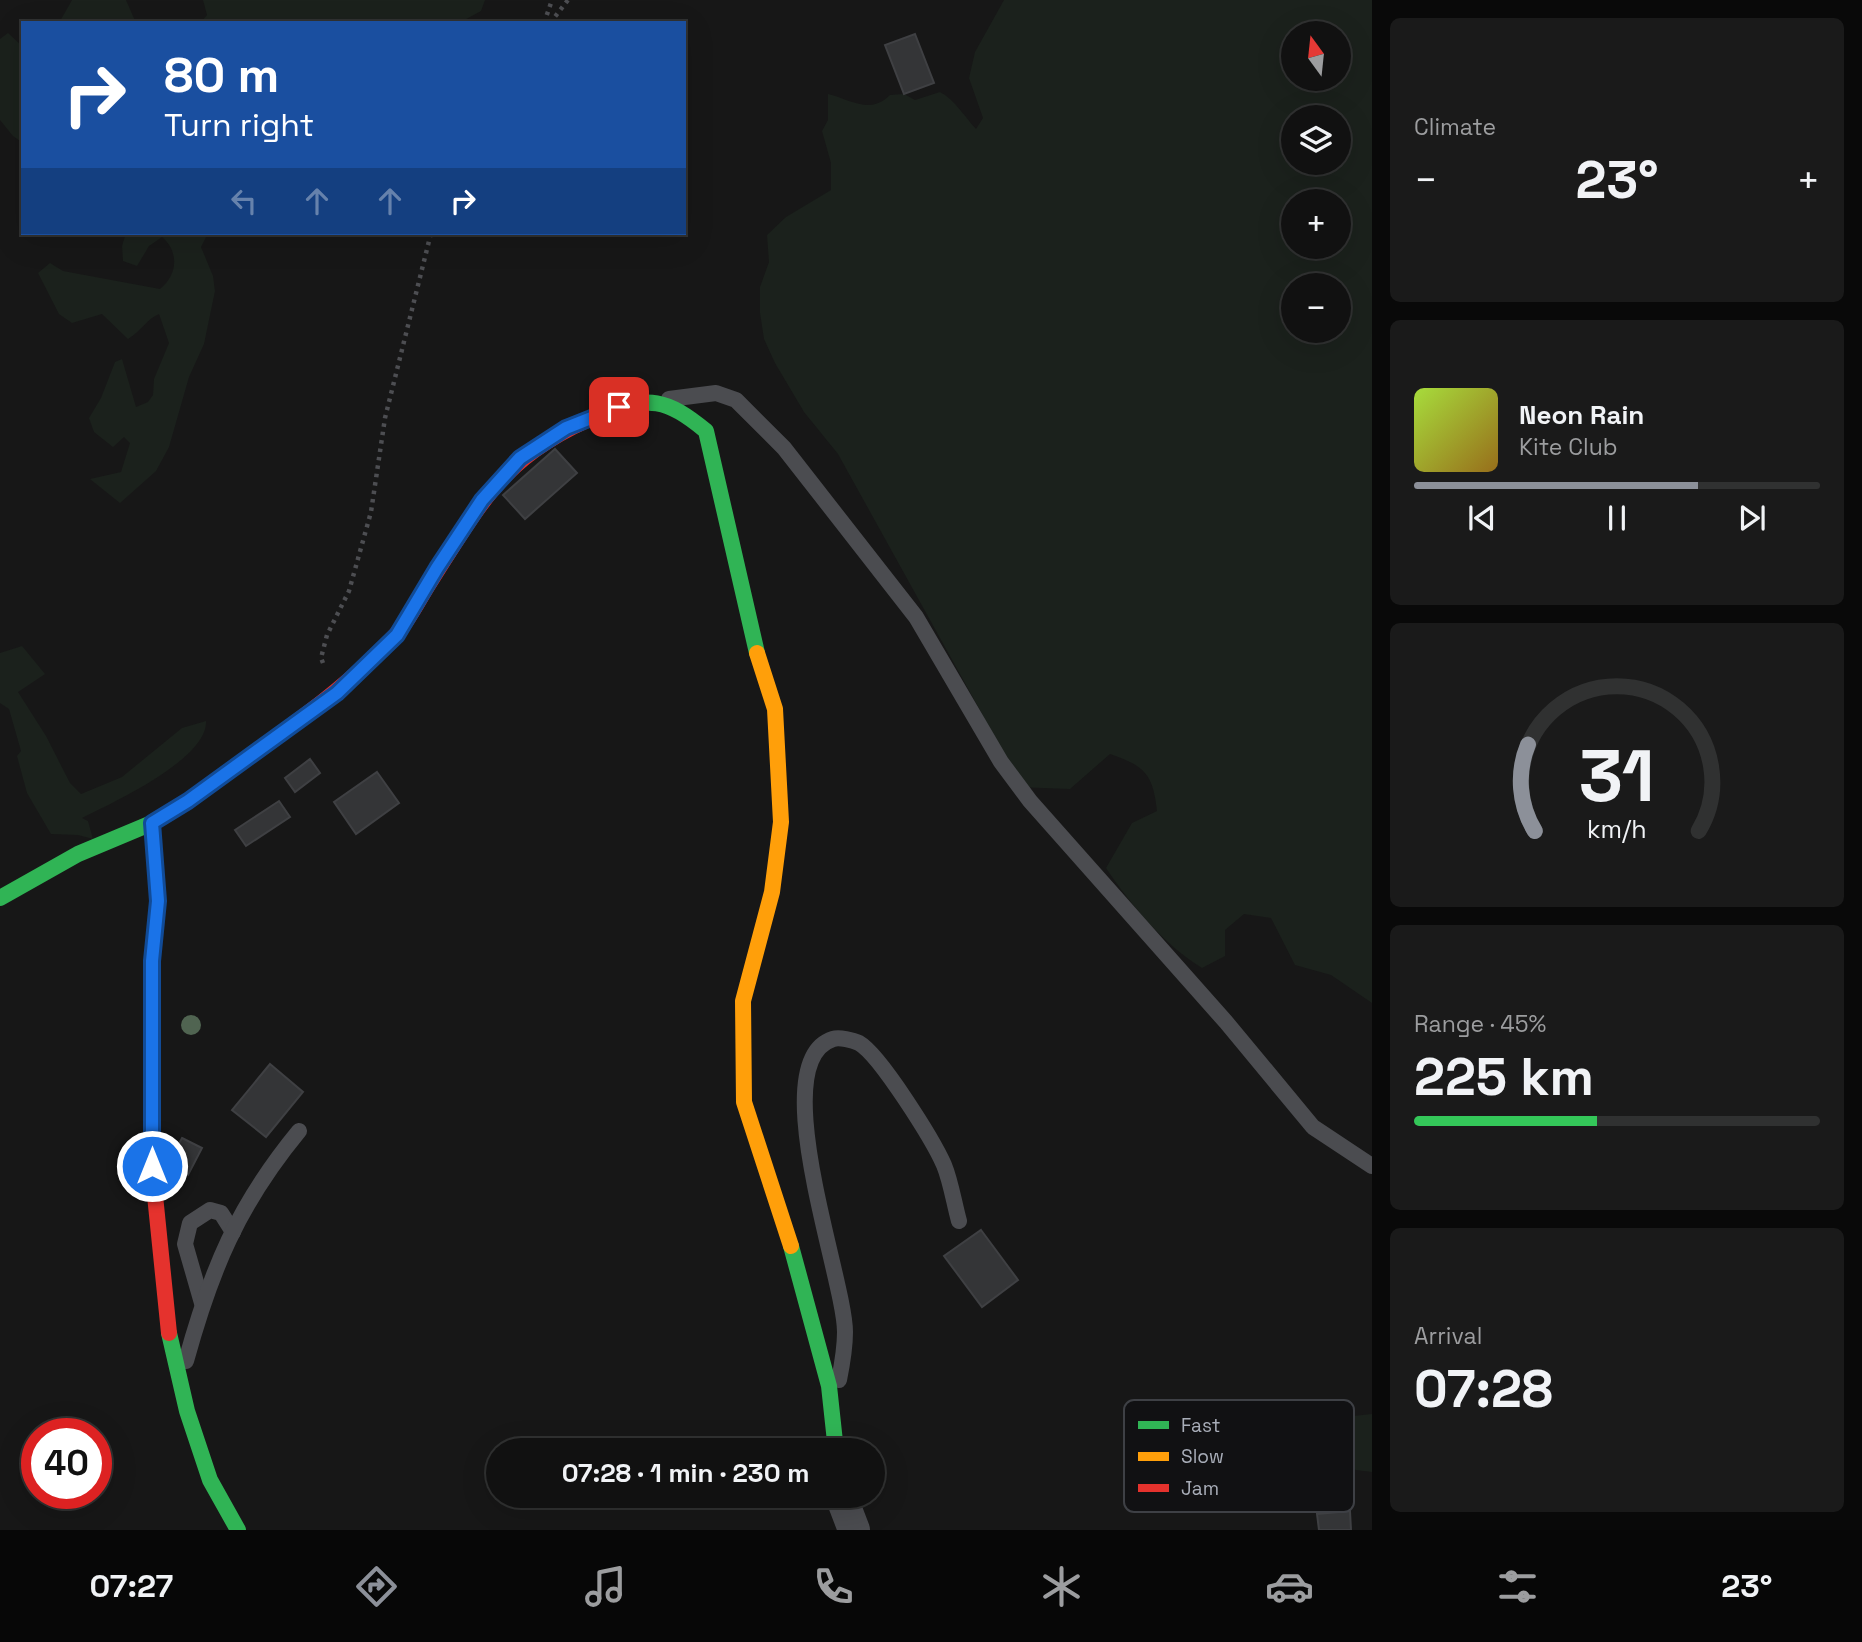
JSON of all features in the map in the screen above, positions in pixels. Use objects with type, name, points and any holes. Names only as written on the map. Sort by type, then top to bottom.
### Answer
[{"type":"street","points":[[0,898],[78,854],[152,823],[188,801],[337,693],[397,635],[482,500],[520,458],[566,428],[619,407],[656,401],[686,415],[706,431],[749,626],[775,709],[781,822],[772,892],[743,1001],[744,1102],[799,1269],[829,1386],[835,1438]]},
{"type":"street","points":[[152,823],[158,901],[152,961],[152,1166],[166,1318],[180,1380],[210,1480],[238,1530]]},
{"type":"street","points":[[846,1508],[855,1530]]},
{"type":"lane","points":[[656,401],[716,393],[736,400],[784,448],[916,617],[1001,762],[1030,801],[1226,1022],[1313,1127],[1372,1166]]},
{"type":"lane","points":[[832,1413],[845,1332],[837,1280],[808,1158],[806,1074],[811,1055],[820,1045],[836,1038],[858,1043],[878,1060],[944,1165],[959,1221]]},
{"type":"lane","points":[[180,1380],[202,1303],[233,1232],[264,1174],[299,1131]]},
{"type":"lane","points":[[202,1303],[185,1244],[190,1223],[210,1210],[221,1213],[233,1232]]},
{"type":"path","points":[[547,21],[552,0]]},
{"type":"path","points":[[549,21],[568,0]]},
{"type":"path","points":[[337,693],[321,658],[327,635],[349,591],[371,512],[385,418],[431,235]]},
{"type":"shaded area","points":[[72,0],[126,0],[135,21],[60,21]]},
{"type":"shaded area","points":[[203,0],[485,0],[481,11],[463,21],[202,21],[207,15]]},
{"type":"shaded area","points":[[1004,0],[1372,0],[1372,1003],[1331,975],[1295,965],[1271,918],[1244,914],[1225,930],[1225,956],[1202,968],[1161,936],[1137,910],[1106,868],[1132,823],[1157,811],[1150,780],[1132,763],[1110,754],[1070,789],[1015,787],[981,712],[838,454],[804,412],[764,339],[760,287],[769,262],[767,235],[786,217],[831,190],[831,163],[822,131],[828,120],[828,94],[868,105],[883,101],[890,95],[904,94],[915,100],[940,92],[955,104],[976,129],[983,118],[969,78],[975,52]]},
{"type":"shaded area","points":[[8,33],[21,45],[21,142],[0,120],[0,39]]},
{"type":"shaded area","points":[[125,235],[207,235],[201,247],[213,276],[215,291],[204,344],[189,377],[169,447],[156,471],[120,503],[90,479],[121,472],[130,443],[124,437],[113,447],[94,432],[89,418],[101,398],[115,362],[122,359],[136,407],[148,402],[153,395],[154,379],[169,343],[159,314],[128,339],[102,314],[72,323],[59,314],[38,273],[50,263],[63,271],[160,289],[166,283],[173,270],[174,256],[162,237],[149,246],[137,266],[123,261],[122,246]]},
{"type":"shaded area","points":[[22,646],[45,674],[18,692],[46,736],[70,783],[81,794],[122,777],[182,728],[206,721],[202,735],[192,750],[176,764],[135,791],[82,818],[88,821],[93,839],[78,835],[51,834],[27,793],[17,756],[21,751],[9,709],[0,703],[0,653]]},
{"type":"shaded area","points":[[1372,1414],[1372,1472],[1354,1470],[1354,1416]]},
{"type":"building","points":[[915,34],[934,83],[904,94],[885,45]]},
{"type":"building","points":[[555,449],[577,473],[525,519],[503,495]]},
{"type":"building","points":[[310,759],[320,773],[295,792],[285,778]]},
{"type":"building","points":[[377,772],[399,803],[356,834],[334,802]]},
{"type":"building","points":[[279,801],[290,817],[246,846],[235,830]]},
{"type":"building","points":[[270,1064],[303,1092],[266,1137],[232,1110]]},
{"type":"building","points":[[182,1138],[202,1148],[188,1175],[168,1164]]},
{"type":"building","points":[[981,1230],[1018,1280],[982,1307],[944,1256]]},
{"type":"building","points":[[1350,1512],[1351,1530],[1319,1530],[1317,1514]]},
{"type":"traffic: fast","points":[[601,414],[632,404],[657,403],[680,412],[706,431],[757,653]]},
{"type":"traffic: fast","points":[[0,898],[78,854],[152,823],[188,801],[291,726]]},
{"type":"traffic: fast","points":[[791,1246],[829,1386],[835,1438]]},
{"type":"traffic: fast","points":[[169,1333],[187,1411],[210,1480],[238,1530]]},
{"type":"traffic: slow","points":[[757,653],[775,709],[781,822],[772,892],[743,1001],[744,1102],[791,1246]]},
{"type":"traffic: jam","points":[[291,726],[345,684],[395,636],[465,526],[499,482],[519,462],[542,445],[601,414]]},
{"type":"traffic: jam","points":[[152,823],[158,901],[152,961],[152,1166],[169,1333]]},
{"type":"route","points":[[152,1166],[152,961],[158,901],[152,823],[188,801],[267,741],[337,693],[397,635],[482,500],[520,458],[566,428],[619,407]]}]
